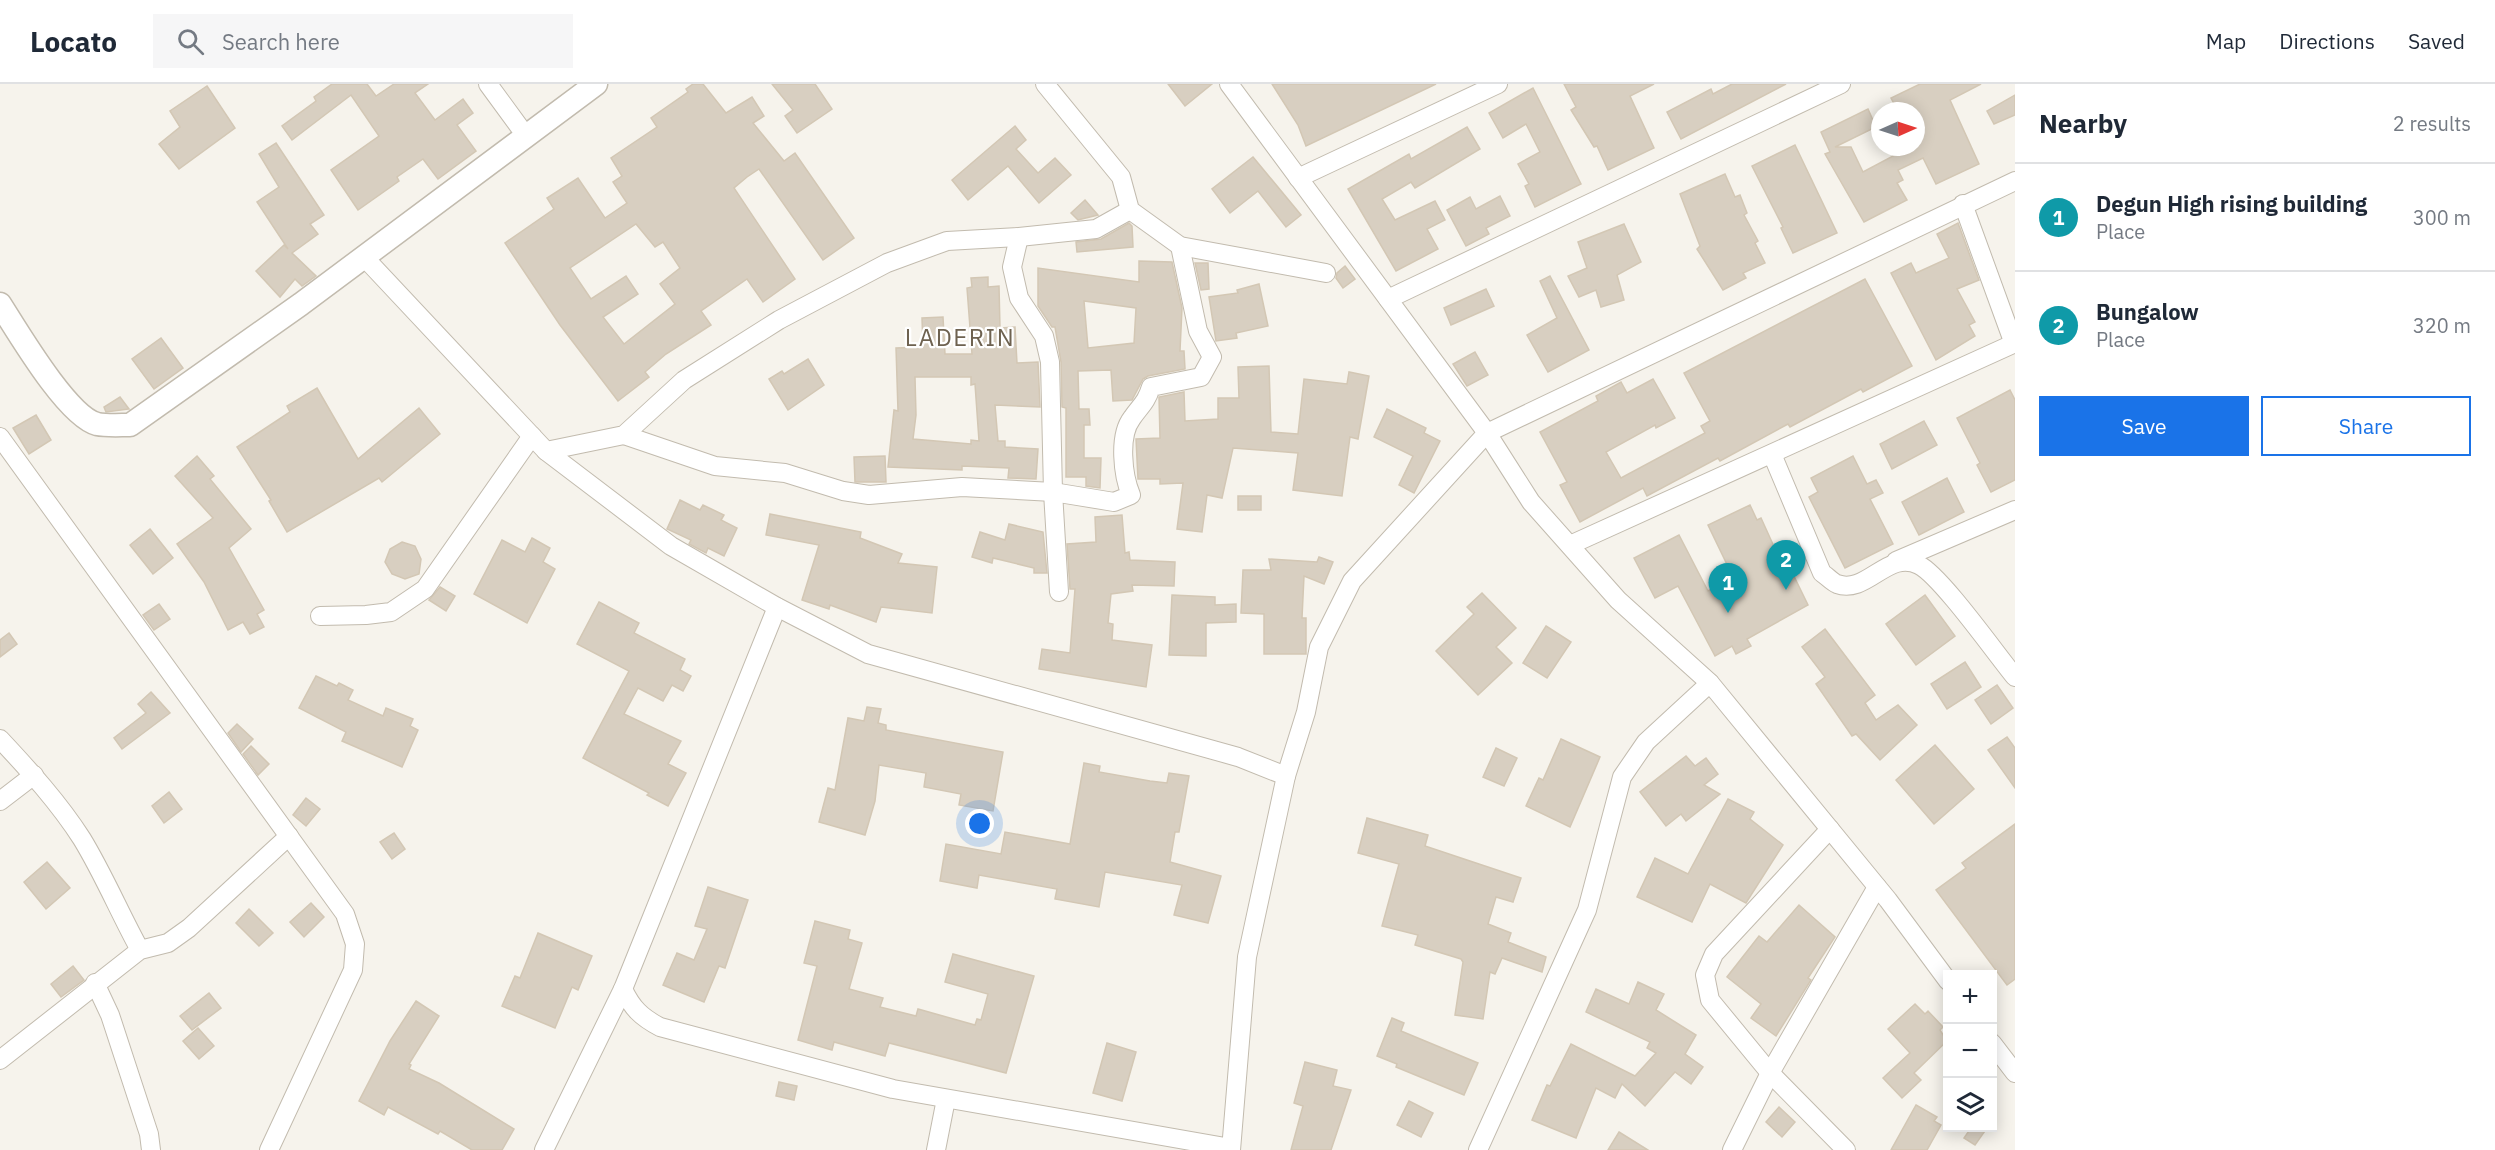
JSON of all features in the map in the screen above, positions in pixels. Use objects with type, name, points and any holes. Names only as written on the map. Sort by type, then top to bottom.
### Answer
[{"type":"street","points":[[489,84],[526,136]]},
{"type":"street","points":[[0,304],[42,368],[76,412],[96,424],[130,425],[364,257],[596,84]]},
{"type":"street","points":[[1045,84],[1121,177],[1130,210],[1180,246],[1326,273]]},
{"type":"street","points":[[1229,84],[1487,433],[1531,502],[1618,600],[1710,683],[1877,887],[1943,976]]},
{"type":"street","points":[[1299,178],[1461,92],[1498,84]]},
{"type":"street","points":[[1388,299],[1841,84]]},
{"type":"street","points":[[623,989],[637,1012],[660,1027],[893,1089],[1231,1149],[1246,957],[1286,776],[1306,712],[1319,647],[1352,581],[1487,433],[2015,181]]},
{"type":"street","points":[[1570,545],[2015,344],[1963,204]]},
{"type":"street","points":[[624,435],[684,380],[779,320],[887,263],[947,241],[1018,237],[1096,228],[1130,210]]},
{"type":"street","points":[[1018,237],[1012,267],[1019,298],[1044,336],[1050,362],[1053,492],[1059,592]]},
{"type":"street","points":[[546,451],[624,435],[715,466],[785,473],[843,491],[869,495],[963,487],[1053,492],[1114,502],[1131,495],[1124,477],[1124,448],[1130,420],[1146,404],[1152,387],[1201,377],[1212,357],[1198,331],[1180,246]]},
{"type":"street","points":[[364,257],[546,451],[671,546],[777,607],[868,654],[1238,757],[1286,776]]},
{"type":"street","points":[[320,616],[392,612],[424,589],[532,436]]},
{"type":"street","points":[[0,437],[345,914],[355,944],[353,970],[269,1150]]},
{"type":"street","points":[[1772,454],[1822,573],[1838,584],[1858,584],[1895,562],[2015,510]]},
{"type":"street","points":[[1895,562],[1918,564],[1935,578],[2015,677]]},
{"type":"street","points":[[544,1150],[623,989],[777,607]]},
{"type":"street","points":[[1478,1150],[1587,910],[1622,777],[1646,742],[1710,683]]},
{"type":"street","points":[[0,739],[34,775],[81,838],[140,950]]},
{"type":"street","points":[[0,801],[34,775]]},
{"type":"street","points":[[1830,829],[1714,954],[1705,975],[1710,1000],[1770,1073],[1846,1150]]},
{"type":"street","points":[[0,1060],[95,983],[140,950],[168,943],[189,928],[289,836]]},
{"type":"street","points":[[1732,1150],[1770,1073],[1877,887]]},
{"type":"street","points":[[95,983],[110,1015],[149,1134],[151,1150]]},
{"type":"street","points":[[1997,1050],[2015,1073]]},
{"type":"street","points":[[936,1150],[946,1099]]},
{"type":"building","points":[[332,84],[367,84],[376,96],[394,84],[428,84],[415,93],[435,120],[463,99],[473,113],[457,125],[476,151],[438,179],[423,159],[397,177],[399,181],[358,210],[331,170],[379,136],[351,95],[292,140],[282,126],[316,101],[314,97]]},
{"type":"building","points":[[693,84],[703,84],[726,113],[752,97],[764,116],[753,123],[784,161],[795,153],[854,238],[823,260],[759,169],[747,177],[734,188],[795,279],[763,302],[747,279],[701,311],[711,325],[666,354],[645,372],[649,377],[618,401],[560,325],[505,243],[554,209],[547,198],[578,178],[605,218],[627,203],[613,182],[622,176],[611,158],[657,127],[651,118],[688,92],[686,89]],"holes":[[[636,224],[655,247],[663,242],[680,268],[660,284],[675,304],[624,344],[603,317],[638,294],[626,276],[591,299],[570,268]]]},
{"type":"building","points":[[772,84],[815,84],[832,109],[797,133],[785,116],[793,110]]},
{"type":"building","points":[[1168,84],[1212,84],[1185,106]]},
{"type":"building","points":[[1272,84],[1436,84],[1306,146],[1298,125]]},
{"type":"building","points":[[1564,84],[1654,84],[1630,96],[1654,148],[1608,170],[1597,146],[1594,147],[1571,110],[1576,107]]},
{"type":"building","points":[[1732,84],[1786,84],[1681,139],[1667,112],[1711,89],[1713,94]]},
{"type":"building","points":[[1920,84],[1981,84],[1950,100],[1979,164],[1936,184],[1923,158],[1898,170],[1903,180],[1897,183],[1907,200],[1864,222],[1825,154],[1830,152],[1821,132],[1868,109],[1871,116],[1871,129],[1835,147],[1851,147],[1863,172],[1893,156],[1925,156],[1925,102],[1893,102],[1891,98]]},
{"type":"building","points":[[207,86],[235,128],[179,169],[159,144],[180,127],[170,111]]},
{"type":"building","points":[[1533,88],[1581,184],[1535,207],[1525,186],[1529,184],[1518,164],[1540,152],[1526,124],[1503,138],[1489,113]]},
{"type":"building","points":[[2015,95],[2015,115],[1994,124],[1987,111]]},
{"type":"building","points":[[1015,126],[1026,140],[1016,149],[1038,173],[1055,158],[1071,175],[1039,203],[1008,166],[968,200],[952,180]]},
{"type":"building","points":[[1467,127],[1480,149],[1415,188],[1411,182],[1382,199],[1395,220],[1435,201],[1445,220],[1427,229],[1438,249],[1396,271],[1348,189],[1409,154],[1411,159]]},
{"type":"building","points":[[276,143],[324,215],[310,224],[318,234],[292,253],[316,276],[302,286],[295,279],[280,297],[256,271],[284,245],[288,249],[257,202],[279,187],[259,154]]},
{"type":"building","points":[[1795,145],[1837,233],[1793,253],[1781,228],[1783,227],[1752,166]]},
{"type":"building","points":[[1253,157],[1301,215],[1286,227],[1258,191],[1230,213],[1212,189]]},
{"type":"building","points":[[1725,174],[1735,197],[1740,195],[1747,213],[1744,215],[1758,241],[1755,243],[1765,263],[1743,273],[1746,278],[1723,290],[1697,249],[1700,246],[1680,194]]},
{"type":"building","points":[[1500,196],[1510,216],[1486,228],[1489,234],[1466,246],[1447,210],[1470,197],[1476,209]]},
{"type":"building","points":[[1085,200],[1098,215],[1078,220],[1071,213]]},
{"type":"building","points":[[1129,223],[1132,226],[1133,247],[1077,252],[1076,242],[1101,239]]},
{"type":"building","points":[[1958,223],[1979,280],[1957,289],[1975,322],[1969,325],[1975,336],[1936,360],[1891,273],[1911,263],[1916,273],[1949,258],[1937,234]]},
{"type":"building","points":[[1624,224],[1641,262],[1617,275],[1624,300],[1601,307],[1596,290],[1579,297],[1568,276],[1587,268],[1578,242]]},
{"type":"building","points":[[1139,261],[1172,262],[1182,308],[1180,351],[1184,351],[1185,369],[1148,376],[1143,379],[1132,400],[1113,401],[1111,370],[1078,371],[1079,409],[1089,409],[1090,425],[1084,425],[1084,458],[1101,458],[1100,488],[1086,486],[1086,477],[1066,477],[1066,408],[1062,407],[1061,362],[1055,327],[1052,327],[1038,306],[1038,268],[1139,282]],"holes":[[[1084,301],[1136,308],[1134,343],[1088,348]]]},
{"type":"building","points":[[1195,263],[1208,263],[1209,289],[1201,290]]},
{"type":"building","points":[[1345,266],[1355,279],[1343,288],[1336,278],[1337,273]]},
{"type":"building","points":[[1550,276],[1589,350],[1548,372],[1527,335],[1557,318],[1540,281]]},
{"type":"building","points":[[988,277],[988,287],[999,286],[1000,328],[1015,327],[1017,363],[1038,362],[1040,407],[995,405],[998,441],[1005,441],[1005,447],[1038,449],[1036,479],[1008,478],[1009,468],[962,466],[962,470],[888,467],[894,410],[898,411],[896,348],[923,347],[922,318],[943,317],[945,354],[972,354],[967,288],[972,287],[971,278]],"holes":[[[915,377],[971,377],[971,385],[975,384],[979,441],[971,440],[971,444],[913,439],[916,415]]]},
{"type":"building","points":[[1865,279],[1912,366],[1863,392],[1861,389],[1790,427],[1788,424],[1720,461],[1718,458],[1647,496],[1643,488],[1580,522],[1560,485],[1567,482],[1540,432],[1598,401],[1596,396],[1621,382],[1627,393],[1653,379],[1675,418],[1656,428],[1655,425],[1606,452],[1621,478],[1705,433],[1701,426],[1710,421],[1684,373]]},
{"type":"building","points":[[1259,284],[1268,326],[1236,333],[1237,338],[1216,341],[1209,297],[1238,293],[1237,290]]},
{"type":"building","points":[[1486,289],[1494,306],[1451,325],[1444,308]]},
{"type":"building","points":[[161,338],[183,368],[154,389],[132,359]]},
{"type":"building","points":[[1475,352],[1488,375],[1467,386],[1453,364]]},
{"type":"building","points":[[808,359],[824,385],[788,410],[769,379],[782,371],[784,374]]},
{"type":"building","points":[[1269,366],[1271,432],[1298,434],[1304,379],[1347,384],[1349,372],[1369,376],[1358,439],[1350,437],[1342,496],[1293,490],[1298,453],[1233,448],[1222,498],[1207,495],[1202,532],[1177,529],[1183,483],[1160,484],[1160,479],[1138,479],[1136,439],[1160,438],[1159,397],[1184,392],[1185,421],[1218,419],[1218,398],[1239,398],[1238,367]]},
{"type":"building","points":[[317,388],[358,459],[419,408],[440,434],[382,482],[379,478],[287,532],[269,501],[271,500],[237,447],[290,412],[287,406]]},
{"type":"building","points":[[2010,390],[2015,400],[2015,480],[1991,492],[1977,465],[1980,463],[1957,418]]},
{"type":"building","points":[[120,397],[129,409],[106,412],[104,407]]},
{"type":"building","points":[[1387,409],[1426,428],[1424,433],[1440,441],[1414,493],[1399,485],[1413,456],[1374,437]]},
{"type":"building","points":[[36,415],[51,440],[29,454],[13,428]]},
{"type":"building","points":[[1924,421],[1937,445],[1892,469],[1880,444]]},
{"type":"building","points":[[197,456],[214,476],[210,479],[251,529],[229,548],[264,610],[257,614],[264,627],[250,634],[243,622],[228,630],[204,582],[177,544],[213,518],[175,476]]},
{"type":"building","points":[[885,456],[886,482],[855,482],[854,457]]},
{"type":"building","points":[[1853,456],[1867,484],[1876,480],[1883,493],[1870,499],[1893,544],[1845,568],[1809,497],[1818,492],[1811,478]]},
{"type":"building","points":[[1947,478],[1964,512],[1919,535],[1902,502]]},
{"type":"building","points":[[1238,496],[1261,496],[1261,510],[1238,510]]},
{"type":"building","points":[[680,500],[700,510],[703,505],[724,515],[721,520],[737,528],[724,556],[708,548],[706,553],[689,544],[691,540],[667,529]]},
{"type":"building","points":[[1750,505],[1757,520],[1761,518],[1781,562],[1786,560],[1808,605],[1747,639],[1751,646],[1736,654],[1732,646],[1715,656],[1678,586],[1655,598],[1634,558],[1679,535],[1708,591],[1733,577],[1708,525]]},
{"type":"building","points":[[770,514],[861,532],[860,538],[902,554],[898,563],[937,567],[932,613],[881,607],[876,622],[830,605],[829,609],[802,600],[819,545],[766,535]]},
{"type":"building","points":[[1122,515],[1125,553],[1129,552],[1130,560],[1175,562],[1174,586],[1132,585],[1133,591],[1111,594],[1108,623],[1113,624],[1112,640],[1152,645],[1146,687],[1039,669],[1042,649],[1070,653],[1075,589],[1070,589],[1067,544],[1096,542],[1095,517]]},
{"type":"building","points":[[1009,524],[1043,532],[1047,573],[1034,573],[1034,568],[993,558],[992,563],[972,557],[980,532],[1005,540]]},
{"type":"building","points":[[150,529],[173,558],[153,574],[130,545]]},
{"type":"building","points":[[532,538],[550,548],[543,562],[555,569],[527,623],[474,594],[502,540],[525,552]]},
{"type":"building","points":[[402,542],[415,546],[421,559],[419,574],[405,579],[392,574],[385,562],[390,549]]},
{"type":"building","points":[[1319,557],[1333,562],[1324,584],[1304,576],[1302,618],[1306,618],[1306,654],[1264,654],[1264,614],[1241,613],[1243,570],[1271,570],[1269,559],[1317,562]]},
{"type":"building","points":[[440,587],[455,596],[446,611],[429,600]]},
{"type":"building","points":[[1482,593],[1516,628],[1496,647],[1512,663],[1478,695],[1436,651],[1474,614],[1467,607]]},
{"type":"building","points":[[1172,595],[1215,597],[1215,605],[1236,604],[1236,622],[1206,623],[1206,656],[1169,655]]},
{"type":"building","points":[[1925,595],[1955,636],[1916,665],[1886,624]]},
{"type":"building","points":[[599,602],[639,623],[634,633],[685,659],[680,670],[691,676],[683,691],[672,685],[663,701],[638,688],[624,714],[681,741],[668,764],[686,773],[668,806],[647,795],[649,793],[583,758],[629,671],[577,644]]},
{"type":"building","points":[[159,604],[170,619],[154,630],[143,615]]},
{"type":"building","points":[[1546,626],[1571,642],[1547,678],[1523,663]]},
{"type":"building","points":[[1825,629],[1875,695],[1865,703],[1876,720],[1898,705],[1917,725],[1880,760],[1856,734],[1852,736],[1816,684],[1825,677],[1802,647]]},
{"type":"building","points":[[9,633],[17,644],[0,657],[0,640]]},
{"type":"building","points":[[1965,662],[1981,687],[1947,709],[1931,684]]},
{"type":"building","points":[[316,676],[337,686],[339,683],[353,690],[348,700],[383,716],[386,708],[413,719],[410,726],[418,730],[402,767],[342,741],[346,732],[299,708]]},
{"type":"building","points":[[1997,685],[2013,708],[1991,724],[1975,700]]},
{"type":"building","points":[[151,692],[170,713],[122,749],[114,738],[146,713],[138,704]]},
{"type":"building","points":[[867,707],[881,709],[878,723],[886,725],[886,730],[1003,752],[993,811],[959,805],[961,794],[924,787],[926,773],[879,765],[875,801],[865,835],[819,822],[828,788],[835,790],[848,718],[864,721]]},
{"type":"building","points":[[237,724],[253,739],[241,752],[228,733]]},
{"type":"building","points":[[2007,737],[2015,748],[2015,788],[1988,750]]},
{"type":"building","points":[[1561,739],[1600,757],[1570,827],[1526,806],[1539,778],[1543,780]]},
{"type":"building","points":[[1935,745],[1974,789],[1934,824],[1896,780]]},
{"type":"building","points":[[251,746],[269,764],[258,775],[243,754]]},
{"type":"building","points":[[1496,748],[1517,758],[1504,786],[1483,777]]},
{"type":"building","points":[[1686,756],[1695,766],[1706,758],[1718,774],[1704,785],[1720,794],[1686,821],[1681,814],[1666,826],[1640,792]]},
{"type":"building","points":[[1084,763],[1100,766],[1099,772],[1150,781],[1167,783],[1169,773],[1189,776],[1179,832],[1175,832],[1170,862],[1221,876],[1208,923],[1174,915],[1182,885],[1105,872],[1099,907],[1055,899],[1057,889],[979,875],[977,888],[940,881],[946,844],[1001,854],[1005,832],[1070,844]]},
{"type":"building","points":[[169,792],[182,809],[164,823],[152,806]]},
{"type":"building","points":[[306,798],[320,809],[306,826],[293,815]]},
{"type":"building","points":[[1728,799],[1754,812],[1750,819],[1783,845],[1746,903],[1710,884],[1692,922],[1637,897],[1655,858],[1688,874]]},
{"type":"building","points":[[1367,818],[1428,835],[1425,846],[1521,878],[1513,902],[1496,897],[1488,924],[1511,933],[1508,942],[1546,957],[1542,972],[1502,958],[1495,974],[1490,972],[1483,1019],[1455,1015],[1463,962],[1461,959],[1415,945],[1418,935],[1382,926],[1399,864],[1358,853]]},
{"type":"building","points":[[2015,824],[2015,979],[2007,985],[1936,890],[1966,868],[1962,863]]},
{"type":"building","points":[[394,833],[405,849],[392,859],[380,842]]},
{"type":"building","points":[[47,862],[70,888],[46,909],[24,882]]},
{"type":"building","points":[[708,887],[748,900],[725,968],[719,966],[704,1002],[663,985],[677,953],[694,960],[707,929],[695,926]]},
{"type":"building","points":[[311,903],[324,917],[304,937],[290,922]]},
{"type":"building","points":[[1799,905],[1835,937],[1808,978],[1811,980],[1776,1036],[1751,1018],[1761,1004],[1727,977],[1759,936],[1767,942]]},
{"type":"building","points":[[249,909],[273,933],[259,946],[236,923]]},
{"type":"building","points":[[815,921],[850,930],[848,939],[862,943],[849,989],[883,998],[880,1007],[916,1016],[918,1009],[975,1025],[977,1019],[981,1020],[988,994],[945,982],[953,954],[1034,976],[1006,1073],[889,1043],[885,1056],[834,1042],[832,1050],[798,1040],[817,966],[804,963]]},
{"type":"building","points":[[538,933],[592,956],[578,990],[572,987],[555,1028],[502,1006],[515,976],[520,978]]},
{"type":"building","points":[[73,966],[84,980],[61,997],[51,984]]},
{"type":"building","points":[[1638,982],[1664,994],[1656,1010],[1696,1035],[1685,1054],[1703,1067],[1691,1084],[1675,1072],[1645,1106],[1622,1084],[1615,1098],[1596,1088],[1576,1138],[1532,1120],[1547,1085],[1550,1086],[1571,1044],[1635,1076],[1656,1053],[1647,1048],[1650,1042],[1586,1012],[1596,989],[1629,1004]]},
{"type":"building","points":[[209,993],[221,1008],[192,1030],[180,1016]]},
{"type":"building","points":[[416,1001],[439,1016],[409,1064],[411,1065],[409,1069],[439,1083],[514,1129],[502,1150],[472,1150],[440,1131],[438,1134],[388,1107],[384,1115],[359,1101],[390,1041]]},
{"type":"building","points":[[1915,1004],[1925,1014],[1928,1011],[1943,1027],[1940,1030],[1943,1035],[1943,1045],[1914,1073],[1921,1080],[1902,1098],[1883,1078],[1910,1053],[1888,1029]]},
{"type":"building","points":[[1392,1018],[1404,1023],[1401,1031],[1478,1063],[1464,1095],[1396,1067],[1397,1064],[1377,1056]]},
{"type":"building","points":[[198,1028],[214,1046],[199,1059],[183,1041]]},
{"type":"building","points":[[1107,1043],[1136,1052],[1122,1101],[1093,1093]]},
{"type":"building","points":[[1305,1062],[1337,1070],[1333,1086],[1351,1090],[1331,1150],[1291,1150],[1303,1106],[1294,1103]]},
{"type":"building","points":[[779,1082],[797,1086],[794,1100],[776,1096]]},
{"type":"building","points":[[1409,1101],[1433,1113],[1421,1137],[1397,1125]]},
{"type":"building","points":[[1916,1105],[1937,1117],[1934,1121],[1941,1125],[1927,1150],[1891,1150]]},
{"type":"building","points":[[1779,1107],[1795,1122],[1782,1137],[1766,1122]]},
{"type":"building","points":[[1619,1132],[1648,1150],[1608,1150]]},
{"type":"building","points":[[1968,1132],[1984,1132],[1975,1145],[1964,1138]]},
{"type":"place","name":"Bungalow","points":[[1786,590]]},
{"type":"place","name":"Degun High rising building","points":[[1728,613]]},
{"type":"district","name":"LADERIN","points":[[960,338]]}]
